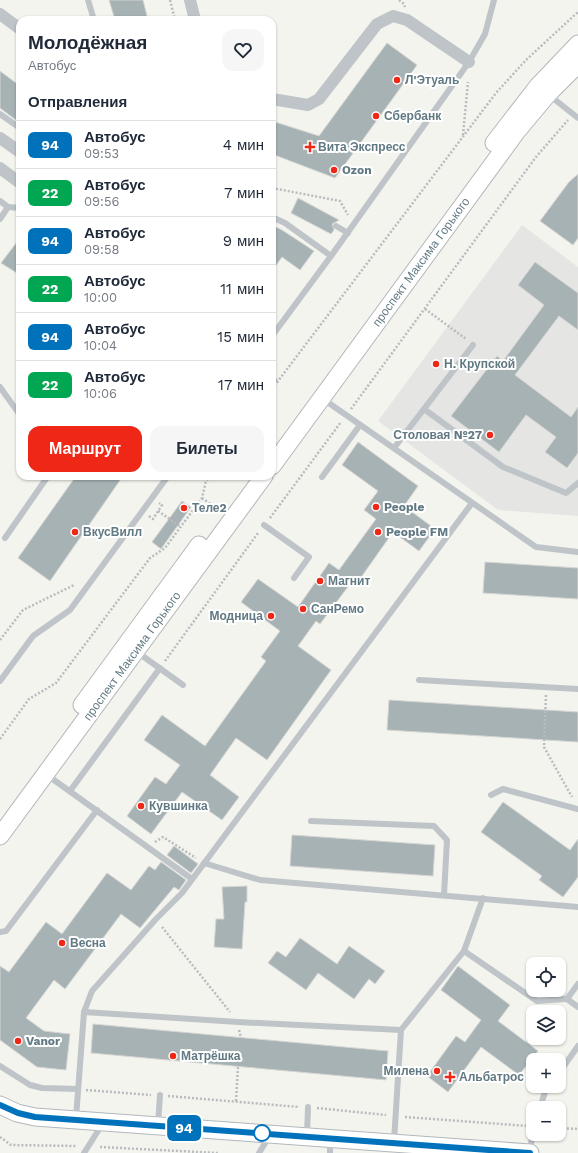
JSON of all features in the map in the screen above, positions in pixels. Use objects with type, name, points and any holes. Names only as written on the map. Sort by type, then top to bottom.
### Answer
[{"type":"main road","name":"проспект Максима Горького","points":[[276,460],[317,395],[506,127],[543,90],[578,44]]},
{"type":"main road","name":"проспект Максима Горького","points":[[543,90],[578,64]]},
{"type":"main road","name":"проспект Максима Горького","points":[[276,441],[317,395]]},
{"type":"main road","name":"проспект Максима Горького","points":[[0,836],[41,771],[131,648],[247,480]]},
{"type":"main road","name":"проспект Максима Горького","points":[[131,648],[261,480]]},
{"type":"main road","name":"проспект Максима Горького","points":[[0,817],[41,771]]},
{"type":"main road","points":[[0,1105],[18,1113],[35,1117],[307,1137],[330,1146],[394,1143],[529,1153]]},
{"type":"street","points":[[190,0],[194,16]]},
{"type":"street","points":[[0,14],[16,26]]},
{"type":"street","points":[[276,99],[308,105],[319,99],[376,24],[393,16],[407,20],[469,62]]},
{"type":"street","points":[[0,138],[16,149]]},
{"type":"street","points":[[0,168],[16,180]]},
{"type":"lane","points":[[88,0],[93,16]]},
{"type":"lane","points":[[276,331],[354,225],[469,62],[485,34],[494,0]]},
{"type":"lane","points":[[543,90],[578,118]]},
{"type":"lane","points":[[0,114],[16,125]]},
{"type":"lane","points":[[0,201],[8,207],[16,208]]},
{"type":"lane","points":[[0,218],[8,207]]},
{"type":"lane","points":[[276,219],[286,223],[331,256]]},
{"type":"lane","points":[[336,226],[348,233]]},
{"type":"lane","points":[[394,448],[473,345]]},
{"type":"lane","points":[[0,387],[16,409]]},
{"type":"lane","points":[[317,395],[536,547],[578,552]]},
{"type":"lane","points":[[424,409],[504,467],[566,493],[578,483]]},
{"type":"lane","points":[[322,478],[360,425]]},
{"type":"lane","points":[[5,538],[45,480]]},
{"type":"lane","points":[[0,681],[33,636],[70,610],[165,480]]},
{"type":"lane","points":[[76,1120],[84,1012],[92,991],[156,919],[182,893],[472,503]]},
{"type":"lane","points":[[264,525],[309,557],[294,578]]},
{"type":"lane","points":[[131,648],[183,685]]},
{"type":"lane","points":[[70,791],[160,668]]},
{"type":"lane","points":[[419,680],[578,689]]},
{"type":"lane","points":[[41,771],[192,879]]},
{"type":"lane","points":[[491,795],[503,789],[578,809]]},
{"type":"lane","points":[[0,932],[6,931],[97,810]]},
{"type":"lane","points":[[311,821],[434,826],[447,840],[444,895]]},
{"type":"lane","points":[[204,863],[260,880],[578,907]]},
{"type":"lane","points":[[394,1143],[401,1030],[464,951],[483,898]]},
{"type":"lane","points":[[464,951],[537,1001],[567,999],[578,1007]]},
{"type":"lane","points":[[567,999],[578,984]]},
{"type":"lane","points":[[84,1012],[238,1022],[401,1030]]},
{"type":"lane","points":[[566,1063],[578,1046]]},
{"type":"lane","points":[[0,1066],[30,1085],[42,1088],[78,1089]]},
{"type":"lane","points":[[158,1126],[160,1095]]},
{"type":"lane","points":[[307,1137],[308,1107]]},
{"type":"lane","points":[[84,1153],[104,1122]]},
{"type":"lane","points":[[259,1153],[271,1134]]},
{"type":"lane","points":[[529,1153],[532,1141]]},
{"type":"path","points":[[170,0],[174,16]]},
{"type":"path","points":[[276,384],[496,93],[526,60],[578,12]]},
{"type":"path","points":[[463,135],[469,62]]},
{"type":"path","points":[[350,411],[536,157],[569,118]]},
{"type":"path","points":[[276,189],[340,202],[354,225]]},
{"type":"path","points":[[425,309],[473,345]]},
{"type":"path","points":[[160,668],[343,419]]},
{"type":"path","points":[[0,739],[29,699],[56,683],[150,558],[165,548],[202,498],[207,480]]},
{"type":"path","points":[[202,498],[211,504]]},
{"type":"path","points":[[158,511],[181,527]]},
{"type":"path","points":[[0,640],[23,610],[74,586],[78,579]]},
{"type":"path","points":[[546,687],[544,747],[574,801]]},
{"type":"path","points":[[148,847],[163,837],[204,863]]},
{"type":"path","points":[[156,919],[238,1022],[241,1038]]},
{"type":"path","points":[[236,1101],[238,1067]]},
{"type":"path","points":[[566,1128],[578,1129]]},
{"type":"path","points":[[0,1137],[11,1145],[89,1146],[218,1153]]},
{"type":"shaded area","points":[[522,225],[578,267],[578,516],[498,510],[378,421]]},
{"type":"building","points":[[109,0],[143,0],[147,16],[114,16]]},
{"type":"building","points":[[387,43],[417,65],[335,178],[276,156],[276,122],[319,136]]},
{"type":"building","points":[[0,71],[16,83],[16,120],[0,108]]},
{"type":"building","points":[[578,174],[578,238],[573,245],[540,221],[569,182]]},
{"type":"building","points":[[298,198],[339,220],[332,224],[334,230],[331,234],[291,213]]},
{"type":"building","points":[[276,227],[314,251],[300,270],[282,257],[276,265]]},
{"type":"building","points":[[16,243],[16,272],[1,263]]},
{"type":"building","points":[[535,262],[578,293],[578,330],[559,316],[515,375],[571,417],[578,407],[578,453],[567,468],[545,452],[556,437],[526,415],[499,452],[451,416],[497,356],[503,361],[544,305],[518,285]]},
{"type":"building","points":[[358,442],[418,486],[404,506],[435,529],[419,551],[393,532],[357,583],[353,580],[320,624],[316,621],[298,646],[331,670],[267,760],[236,738],[210,775],[239,797],[222,820],[182,792],[151,834],[127,816],[155,777],[166,784],[180,765],[144,740],[162,715],[205,746],[266,661],[261,657],[280,631],[241,602],[258,579],[298,607],[329,563],[339,570],[376,519],[364,510],[378,491],[342,465]]},
{"type":"building","points":[[73,480],[120,480],[50,581],[18,558]]},
{"type":"building","points":[[182,501],[191,507],[161,549],[152,542]]},
{"type":"building","points":[[485,562],[578,568],[578,599],[483,593]]},
{"type":"building","points":[[389,700],[578,712],[578,742],[387,730]]},
{"type":"building","points":[[503,802],[570,850],[578,839],[578,877],[563,897],[539,880],[542,876],[481,832]]},
{"type":"building","points":[[292,835],[435,845],[433,876],[290,866]]},
{"type":"building","points":[[174,846],[198,864],[191,873],[167,855]]},
{"type":"building","points":[[161,862],[186,880],[179,890],[174,887],[140,928],[121,914],[65,989],[54,980],[26,1018],[44,1031],[70,1034],[66,1070],[37,1067],[0,1040],[0,966],[9,972],[46,922],[62,934],[107,873],[131,890],[149,866],[155,870]]},
{"type":"building","points":[[247,886],[247,902],[245,902],[242,949],[214,947],[216,919],[224,919],[222,887]]},
{"type":"building","points":[[300,938],[337,964],[349,946],[385,971],[375,984],[369,979],[354,999],[318,973],[306,990],[268,963],[277,951],[286,957]]},
{"type":"building","points":[[458,966],[510,1005],[498,1021],[526,1042],[526,1045],[530,1045],[538,1051],[536,1053],[526,1053],[526,1066],[519,1075],[481,1047],[448,1092],[427,1076],[456,1036],[465,1042],[481,1020],[441,990]]},
{"type":"building","points":[[93,1024],[388,1051],[386,1080],[91,1053]]},
{"type":"bus line","name":"94","points":[[0,1105],[18,1113],[35,1117],[530,1153]]},
{"type":"place","name":"Л'Этуаль","points":[[397,80]]},
{"type":"place","name":"Сбербанк","points":[[376,116]]},
{"type":"place","name":"Вита Экспресс","points":[[310,147]]},
{"type":"place","name":"Ozon","points":[[334,170]]},
{"type":"place","name":"Н. Крупской","points":[[436,364]]},
{"type":"place","name":"Столовая №27","points":[[490,435]]},
{"type":"place","name":"People","points":[[376,507]]},
{"type":"place","name":"Теле2","points":[[184,508]]},
{"type":"place","name":"ВкусВилл","points":[[75,532]]},
{"type":"place","name":"People FM","points":[[378,532]]},
{"type":"place","name":"Магнит","points":[[320,581]]},
{"type":"place","name":"СанРемо","points":[[303,609]]},
{"type":"place","name":"Модница","points":[[271,616]]},
{"type":"place","name":"Кувшинка","points":[[141,806]]},
{"type":"place","name":"Весна","points":[[62,943]]},
{"type":"place","name":"Vanor","points":[[18,1041]]},
{"type":"place","name":"Матрёшка","points":[[173,1056]]},
{"type":"place","name":"Милена","points":[[437,1071]]},
{"type":"place","name":"Альбатрос","points":[[450,1077]]}]
